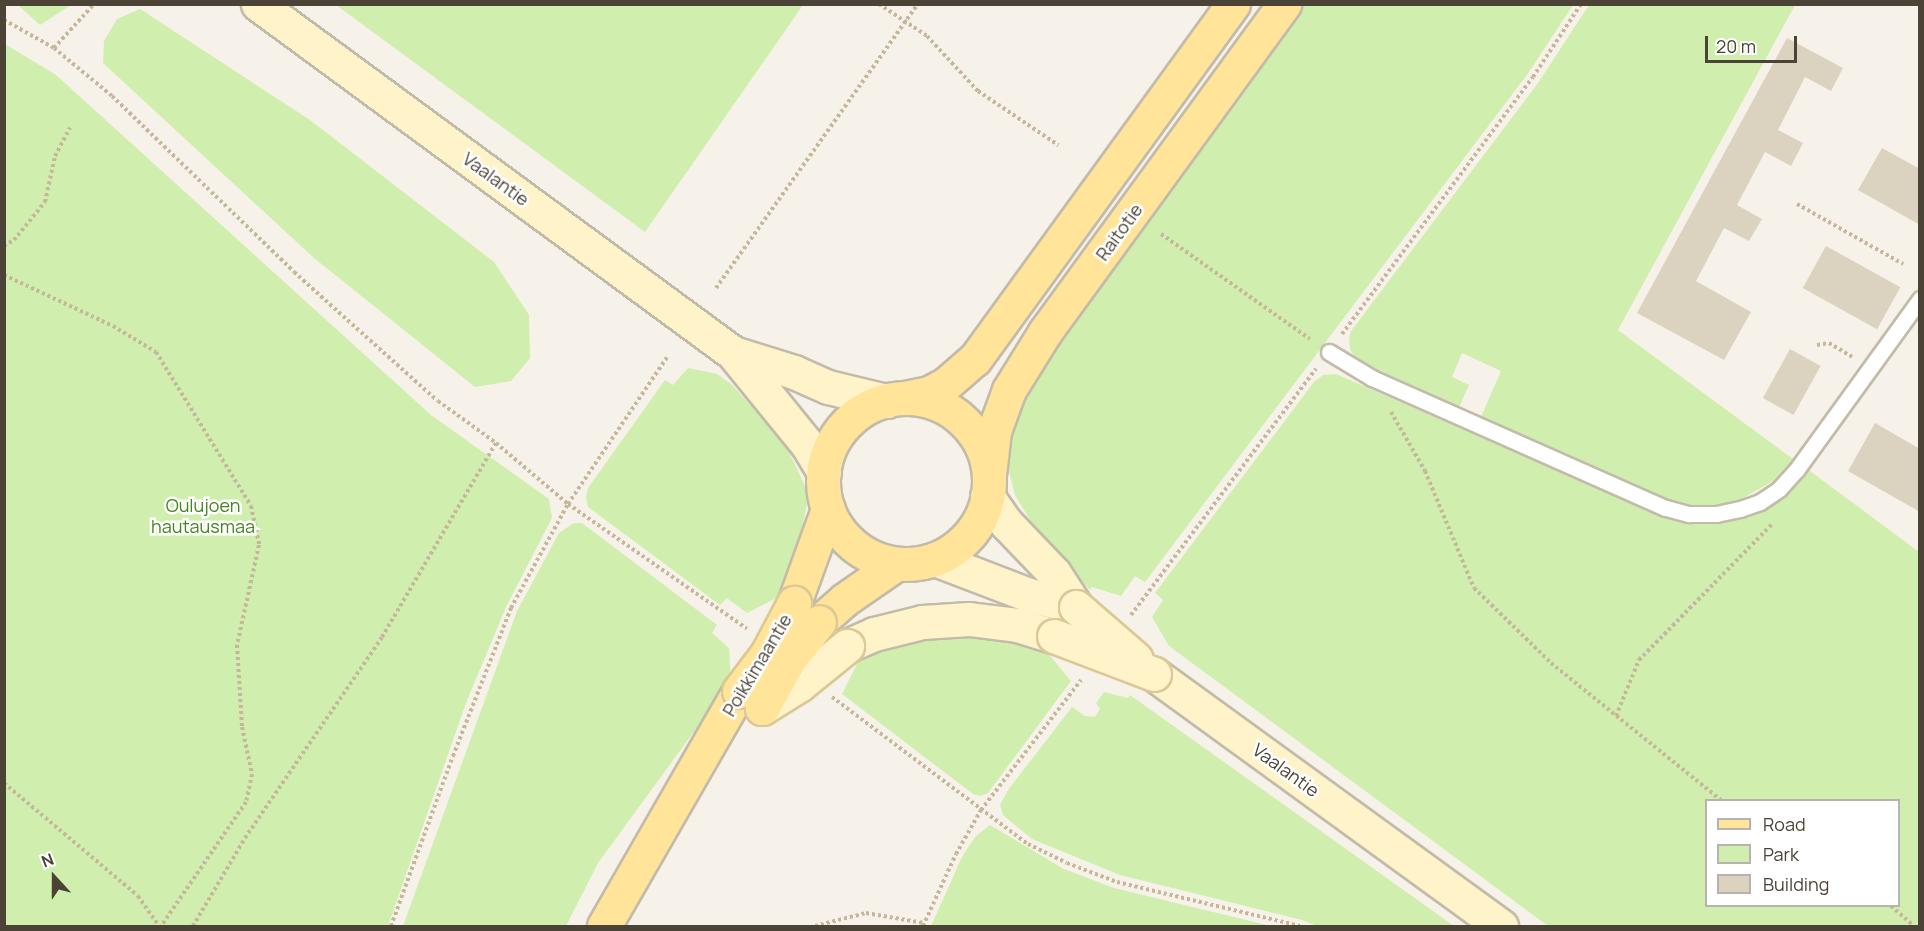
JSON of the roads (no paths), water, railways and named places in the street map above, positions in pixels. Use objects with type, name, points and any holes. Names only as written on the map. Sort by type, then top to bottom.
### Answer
[{"type":"main road","points":[[896,399],[934,404],[961,419],[975,435],[984,454],[988,485],[981,517],[969,534],[954,549],[935,559],[914,564],[896,564],[862,551],[836,526],[828,509],[824,492],[824,472],[828,453],[837,435],[867,408],[896,399],[929,393],[945,384],[975,359],[1233,4]]},
{"type":"main road","name":"Raitotie","points":[[988,485],[994,431],[1009,390],[1039,342],[1284,4]]},
{"type":"main road","name":"Poikkimaantie","points":[[604,927],[706,750],[750,699],[790,658],[806,612],[828,509]]},
{"type":"main road","name":"Poikkimaantie","points":[[806,612],[844,600],[896,564]]},
{"type":"street","name":"Vaalantie","points":[[258,4],[733,352],[807,444],[824,472]]},
{"type":"street","name":"Vaalantie","points":[[733,352],[794,372],[828,387],[896,399]]},
{"type":"street","name":"Vaalantie","points":[[988,485],[1006,523],[1054,573],[1076,607],[1154,674],[1501,927]]},
{"type":"street","name":"Vaalantie","points":[[935,559],[1029,596],[1076,607]]},
{"type":"street","points":[[750,699],[799,685],[847,646],[874,634],[922,622],[969,619],[1017,625],[1054,636],[1154,674]]},
{"type":"lane","points":[[1329,352],[1372,378],[1666,508],[1689,514],[1716,514],[1760,502],[1779,489],[1797,469],[1920,299]]},
{"type":"park label","name":"Oulujoen hautausmaa","points":[[203,516]]}]
